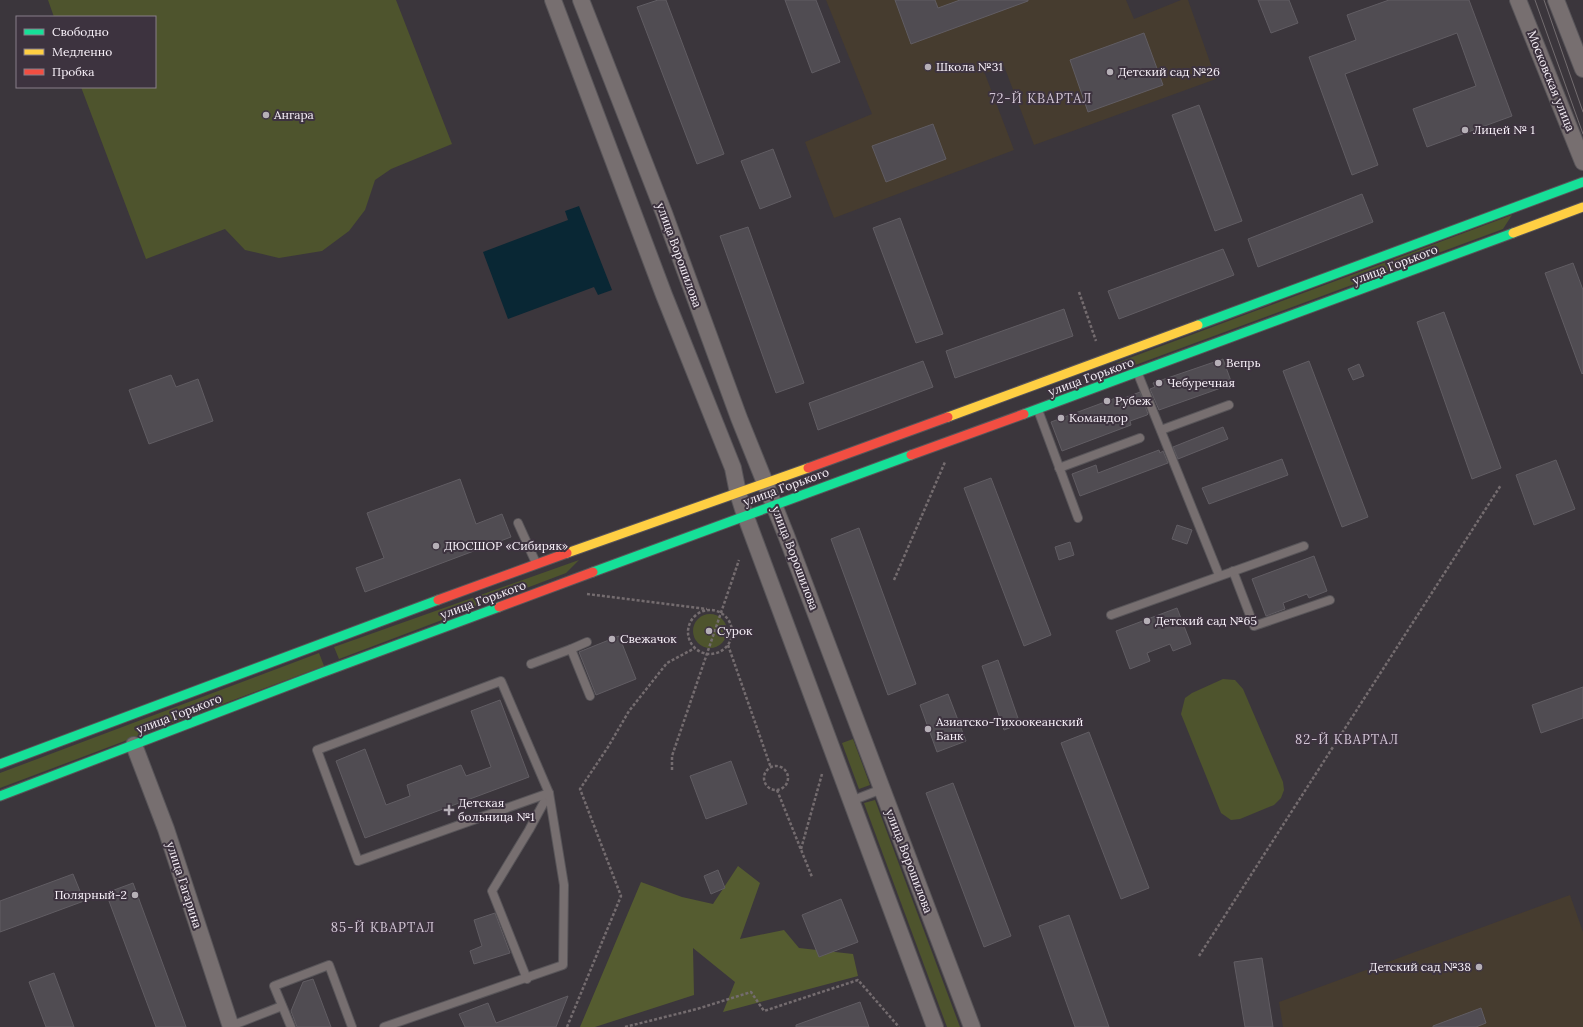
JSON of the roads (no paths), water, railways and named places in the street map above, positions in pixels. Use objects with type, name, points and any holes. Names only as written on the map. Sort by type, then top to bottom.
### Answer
[{"type":"main road","name":"улица Горького","points":[[0,764],[536,564],[766,483],[1583,182]]},
{"type":"main road","name":"улица Горького","points":[[0,796],[321,673],[746,515],[1138,373],[1583,207]]},
{"type":"main road","points":[[312,647],[322,648],[327,651]]},
{"type":"main road","points":[[321,673],[330,667],[332,659]]},
{"type":"street","points":[[553,0],[664,295],[733,468],[738,493],[935,1027]]},
{"type":"street","name":"улица Ворошилова","points":[[581,0],[664,213],[739,418],[766,483],[858,723],[972,1027]]},
{"type":"street","name":"Московская улица","points":[[1518,0],[1583,162]]},
{"type":"street","points":[[1556,0],[1583,68]]},
{"type":"street","name":"улица Гагарина","points":[[134,745],[166,829],[231,1026]]},
{"type":"lane","points":[[1138,373],[1219,576]]},
{"type":"lane","points":[[1161,430],[1229,405]]},
{"type":"lane","points":[[1037,409],[1078,518]]},
{"type":"lane","points":[[1059,468],[1140,438]]},
{"type":"lane","points":[[518,523],[536,564]]},
{"type":"lane","points":[[1111,615],[1304,546]]},
{"type":"lane","points":[[1233,571],[1254,626],[1330,600]]},
{"type":"lane","points":[[531,664],[587,642]]},
{"type":"lane","points":[[571,649],[590,696]]},
{"type":"lane","points":[[384,1027],[527,979],[563,965],[564,885],[548,793],[501,681],[318,750],[358,861],[548,793]]},
{"type":"lane","points":[[851,801],[882,789]]},
{"type":"lane","points":[[527,979],[492,891],[529,830],[548,793]]},
{"type":"lane","points":[[291,1027],[274,986],[329,965],[352,1027]]},
{"type":"lane","points":[[231,1026],[282,1006]]},
{"type":"water","points":[[579,206],[612,290],[598,295],[594,287],[508,319],[483,252],[568,220],[565,211]]},
{"type":"tram line","points":[[1535,0],[1583,134]]},
{"type":"tram line","points":[[1544,0],[1583,112]]},
{"type":"place","name":"Школа №31","points":[[928,67]]},
{"type":"place","name":"Детский сад №26","points":[[1110,72]]},
{"type":"place","name":"Ангара","points":[[266,115]]},
{"type":"place","name":"Лицей № 1","points":[[1465,130]]},
{"type":"place","name":"Вепрь","points":[[1218,363]]},
{"type":"place","name":"Чебуречная","points":[[1159,383]]},
{"type":"place","name":"Рубеж","points":[[1107,401]]},
{"type":"place","name":"Командор","points":[[1061,418]]},
{"type":"place","name":"ДЮСШОР «Сибиряк»","points":[[436,546]]},
{"type":"place","name":"Детский сад №65","points":[[1147,621]]},
{"type":"place","name":"Сурок","points":[[709,631]]},
{"type":"place","name":"Свежачок","points":[[612,639]]},
{"type":"place","name":"Азиатско-Тихоокеанский Банк","points":[[928,729]]},
{"type":"place","name":"Детская больница №1","points":[[449,810]]},
{"type":"place","name":"Полярный-2","points":[[135,895]]},
{"type":"place","name":"Детский сад №38","points":[[1479,967]]},
{"type":"district","name":"72-Й КВАРТАЛ","points":[[1041,98]]},
{"type":"district","name":"82-Й КВАРТАЛ","points":[[1347,739]]},
{"type":"district","name":"85-Й КВАРТАЛ","points":[[383,927]]}]
